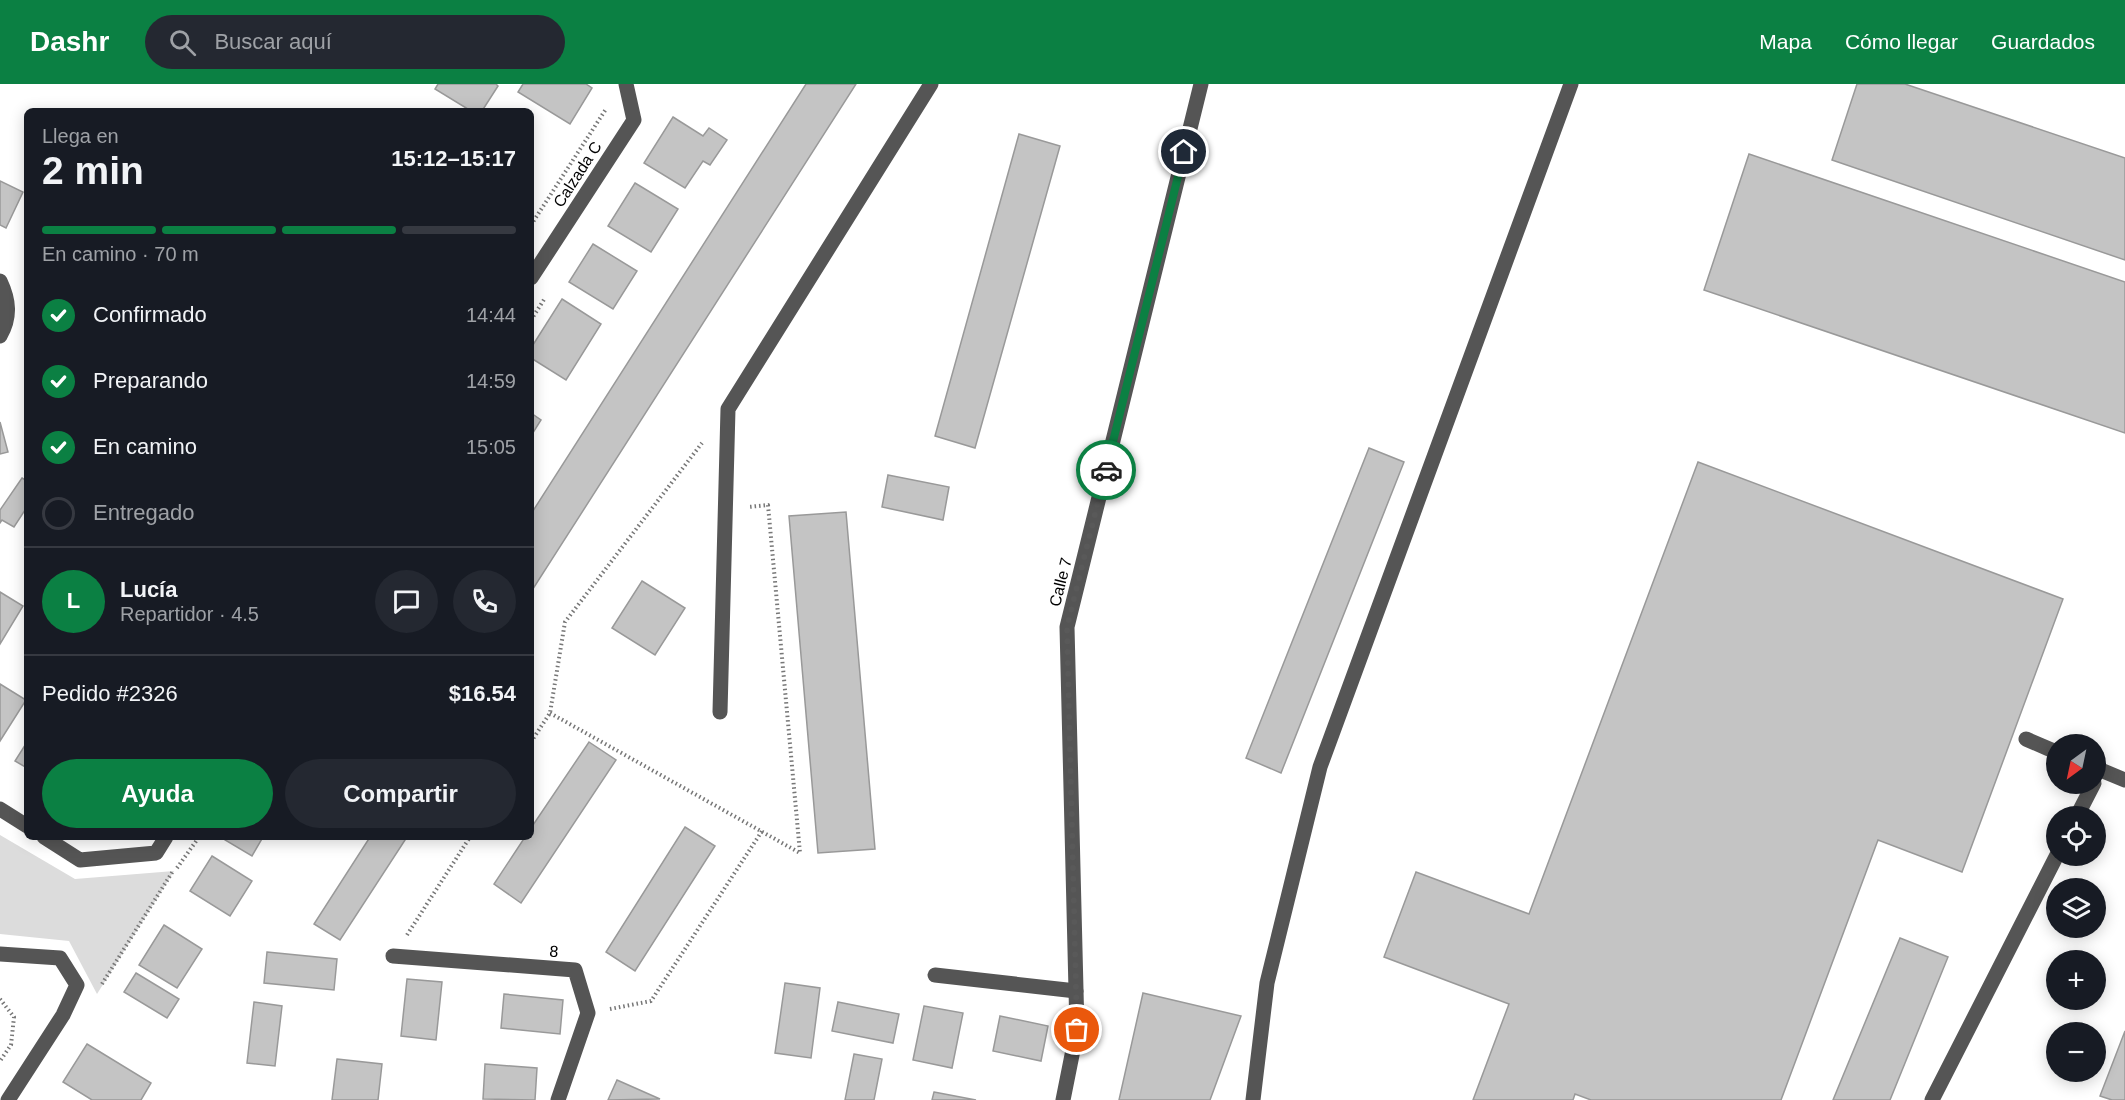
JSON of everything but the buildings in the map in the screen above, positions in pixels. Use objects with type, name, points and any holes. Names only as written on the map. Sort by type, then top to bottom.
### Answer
[{"type":"street","name":"Calzada C","points":[[534,273],[634,120],[626,84]]},
{"type":"street","points":[[720,712],[728,409],[931,84]]},
{"type":"street","name":"Calle 7","points":[[1063,1100],[1077,1030],[1067,627],[1201,84]]},
{"type":"street","points":[[1253,1100],[1267,983],[1320,767],[1571,84]]},
{"type":"street","points":[[0,280],[7,295],[8,311],[5,328],[0,336]]},
{"type":"street","points":[[2026,739],[2046,748]]},
{"type":"street","points":[[2106,777],[2125,780]]},
{"type":"street","points":[[0,809],[24,824]]},
{"type":"street","points":[[49,840],[80,860],[156,852],[164,840]]},
{"type":"street","points":[[1932,1100],[2051,866]]},
{"type":"street","points":[[0,954],[60,958],[76,984],[63,1015],[8,1100]]},
{"type":"street","name":"8","points":[[393,956],[575,970],[588,1013]]},
{"type":"street","points":[[936,975],[1076,991]]},
{"type":"street","points":[[558,1100],[588,1013]]},
{"type":"path","points":[[534,220],[606,108],[605,100]]},
{"type":"path","points":[[534,737],[550,713],[565,622],[728,409]]},
{"type":"path","points":[[588,1013],[651,1002],[762,831]]},
{"type":"path","points":[[393,956],[468,840]]},
{"type":"path","points":[[0,999],[14,1017],[11,1045],[0,1061]]},
{"type":"shaded area","points":[[0,835],[75,879],[174,871],[97,994],[69,941],[0,934]]},
{"type":"way so far","points":[[1077,1030],[1067,627],[1106,470]]},
{"type":"route","points":[[1106,470],[1184,152]]}]
